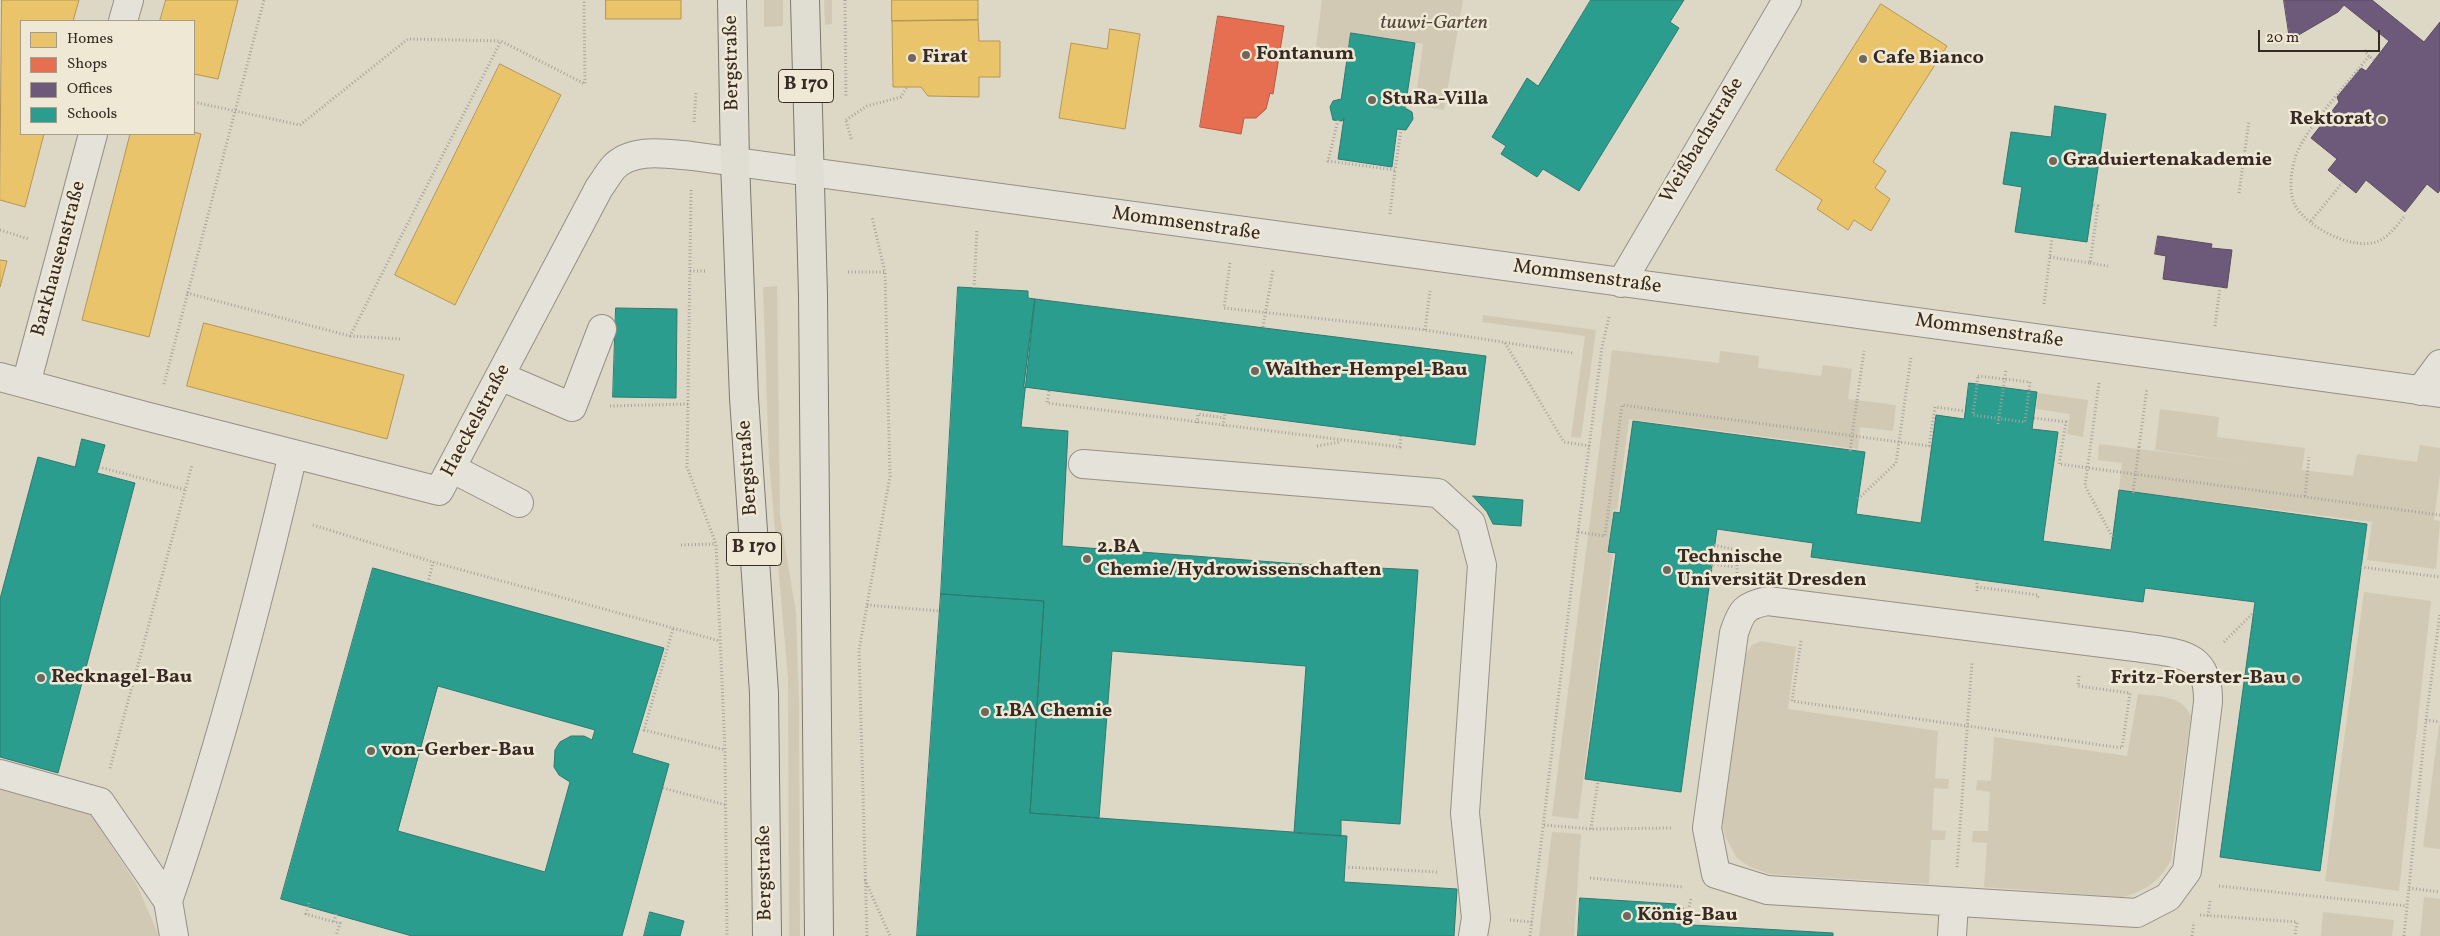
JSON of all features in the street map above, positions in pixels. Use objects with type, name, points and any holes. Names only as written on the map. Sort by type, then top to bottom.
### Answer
[{"type":"main road","name":"Bergstraße","points":[[732,0],[735,162],[744,398],[764,693],[767,936]]},
{"type":"main road","name":"B 170","points":[[804,0],[813,295],[819,936]]},
{"type":"street","points":[[123,20],[129,0]]},
{"type":"street","name":"Weißbachstraße","points":[[1621,283],[1786,0]]},
{"type":"street","name":"Barkhausenstraße","points":[[26,384],[93,135]]},
{"type":"street","name":"Haeckelstraße","points":[[0,377],[439,491],[600,188],[614,167],[633,155],[692,156],[735,162]]},
{"type":"street","name":"Mommsenstraße","points":[[735,162],[2430,392]]},
{"type":"street","points":[[500,376],[572,407],[602,329]]},
{"type":"street","points":[[2430,392],[2440,364]]},
{"type":"street","points":[[168,901],[191,838],[279,514],[293,454]]},
{"type":"street","points":[[1083,464],[1438,494],[1471,523],[1483,572],[1465,813],[1475,909],[1473,936]]},
{"type":"street","points":[[451,468],[519,503]]},
{"type":"street","points":[[1768,601],[1799,604],[2136,648],[2190,658],[2201,667],[2209,683],[2187,871],[2168,897],[2137,913],[1767,890],[1716,874],[1707,828],[1734,634],[1739,617],[1749,606],[1758,603],[1768,601]]},
{"type":"street","points":[[0,774],[100,802],[168,901],[174,936]]},
{"type":"street","points":[[1952,936],[1954,903]]},
{"type":"path","points":[[156,419],[264,0]]},
{"type":"path","points":[[195,102],[300,125],[408,39],[501,41],[585,84],[584,0]]},
{"type":"path","points":[[845,0],[846,100]]},
{"type":"path","points":[[350,336],[501,41]]},
{"type":"path","points":[[2364,50],[2374,60]]},
{"type":"path","points":[[2369,56],[2310,130],[2300,146],[2295,159],[2291,190],[2296,206],[2310,220],[2328,234],[2344,241],[2362,244],[2376,242],[2390,234],[2404,217]]},
{"type":"path","points":[[696,84],[692,156],[687,467],[716,544],[725,750],[727,936]]},
{"type":"path","points":[[846,120],[867,106],[901,97],[907,87]]},
{"type":"path","points":[[846,110],[846,120],[885,272],[890,476],[859,650],[867,936]]},
{"type":"path","points":[[1338,120],[1328,161],[1395,170]]},
{"type":"path","points":[[2239,193],[2249,121]]},
{"type":"path","points":[[1385,251],[1401,130]]},
{"type":"path","points":[[2310,220],[2343,182]]},
{"type":"path","points":[[974,288],[978,196]]},
{"type":"path","points":[[2090,263],[2098,206],[2093,205]]},
{"type":"path","points":[[1234,231],[1224,308],[1425,330],[1573,354]]},
{"type":"path","points":[[2039,339],[2052,238]]},
{"type":"path","points":[[2050,257],[2108,266]]},
{"type":"path","points":[[187,293],[350,336],[402,339]]},
{"type":"path","points":[[1263,327],[1269,303]]},
{"type":"path","points":[[1850,450],[1869,316]]},
{"type":"path","points":[[1530,936],[1578,532],[1607,320]]},
{"type":"path","points":[[1505,343],[1564,442],[1590,446]]},
{"type":"path","points":[[2133,492],[2151,355]]},
{"type":"path","points":[[1858,499],[1896,463],[1909,374]]},
{"type":"path","points":[[1978,376],[2030,382],[2025,422],[1999,418],[1973,415],[1978,376]]},
{"type":"path","points":[[1998,424],[2004,385]]},
{"type":"path","points":[[1049,390],[1047,403],[1197,423],[1400,448],[1401,435]]},
{"type":"path","points":[[2096,399],[2085,486],[2113,538]]},
{"type":"path","points":[[572,407],[688,404]]},
{"type":"path","points":[[1578,532],[1604,536],[1622,405],[1930,446],[1935,407],[1965,411]]},
{"type":"path","points":[[1223,426],[1225,413]]},
{"type":"path","points":[[1197,423],[1198,414],[1224,418]]},
{"type":"path","points":[[2034,418],[2066,422],[2059,464],[2440,515]]},
{"type":"path","points":[[2305,496],[2309,457]]},
{"type":"path","points":[[99,467],[186,490],[109,773]]},
{"type":"path","points":[[279,514],[433,562],[720,641]]},
{"type":"path","points":[[681,545],[716,544]]},
{"type":"path","points":[[1714,545],[1737,550]]},
{"type":"path","points":[[428,583],[433,562]]},
{"type":"path","points":[[1710,573],[1713,564],[1735,567]]},
{"type":"path","points":[[2361,567],[2440,577]]},
{"type":"path","points":[[867,604],[940,611]]},
{"type":"path","points":[[2201,667],[2254,612]]},
{"type":"path","points":[[2404,936],[2426,720],[2440,613]]},
{"type":"path","points":[[673,629],[644,730],[725,750]]},
{"type":"path","points":[[1800,645],[1792,701],[2122,748],[2130,694]]},
{"type":"path","points":[[1954,903],[1971,669]]},
{"type":"path","points":[[2426,720],[2440,722]]},
{"type":"path","points":[[1591,829],[1598,781]]},
{"type":"path","points":[[663,788],[726,805]]},
{"type":"path","points":[[1544,825],[1591,829],[1707,828]]},
{"type":"path","points":[[1345,866],[1432,872]]},
{"type":"path","points":[[864,877],[890,936]]},
{"type":"path","points":[[1590,878],[1677,885],[1691,888]]},
{"type":"path","points":[[2178,883],[2407,906]]},
{"type":"path","points":[[2409,888],[2440,892]]},
{"type":"path","points":[[1686,924],[1690,898]]},
{"type":"path","points":[[309,903],[306,914],[340,923],[336,936]]},
{"type":"path","points":[[2208,916],[2210,905]]},
{"type":"path","points":[[1676,908],[1687,909]]},
{"type":"path","points":[[334,922],[336,914]]},
{"type":"path","points":[[2192,936],[2195,915],[2297,922],[2295,936]]},
{"type":"green space","points":[[764,0],[783,0],[783,26],[764,27]]},
{"type":"green space","points":[[824,0],[832,0],[832,24],[825,25]]},
{"type":"green space","name":"tuuwi-Garten","points":[[1322,0],[1463,0],[1444,110],[1415,105],[1423,44],[1351,33],[1347,52],[1316,47]]},
{"type":"green space","points":[[777,286],[780,516],[796,613],[799,703],[800,936],[789,936],[788,678],[769,461],[763,287]]},
{"type":"green space","points":[[1483,315],[1596,330],[1581,438],[1571,437],[1585,336],[1482,322]]},
{"type":"green space","points":[[1612,350],[1719,363],[1720,351],[1759,356],[1758,368],[1821,376],[1823,365],[1852,369],[1848,399],[1896,405],[1893,431],[1860,427],[1858,449],[1629,419],[1617,510],[1613,509],[1607,553],[1613,554],[1578,819],[1552,816]]},
{"type":"green space","points":[[2038,393],[2088,400],[2083,437],[2067,434],[2070,414],[2036,409]]},
{"type":"green space","points":[[2160,409],[2219,417],[2217,437],[2305,448],[2302,470],[2353,476],[2357,454],[2417,462],[2420,445],[2440,448],[2440,474],[2434,520],[2440,521],[2436,569],[2367,560],[2372,522],[2119,490],[2122,463],[2098,460],[2099,444],[2251,463],[2155,450]]},
{"type":"green space","points":[[2364,592],[2431,601],[2399,891],[2325,881]]},
{"type":"green space","points":[[1761,641],[1796,647],[1788,709],[1938,731],[1935,778],[1949,779],[1948,789],[1934,788],[1932,830],[1946,831],[1945,840],[1931,840],[1929,884],[1770,874],[1750,867],[1737,858],[1725,836],[1722,820],[1746,654],[1752,645]]},
{"type":"green space","points":[[2138,694],[2161,696],[2176,700],[2187,709],[2191,716],[2171,860],[2162,874],[2145,888],[2123,897],[1984,887],[1987,843],[1972,842],[1973,831],[1988,831],[1990,792],[1976,790],[1977,780],[1991,781],[1994,737],[2127,756]]},
{"type":"green space","points":[[2440,725],[2440,849],[2423,847]]},
{"type":"green space","points":[[0,789],[90,813],[137,885],[159,936],[0,936]]},
{"type":"green space","points":[[1552,832],[1581,834],[1574,936],[1539,936]]},
{"type":"green space","points":[[2424,897],[2440,899],[2440,936],[2420,936]]},
{"type":"green space","points":[[2323,912],[2394,920],[2392,936],[2321,936]]},
{"type":"building: Homes","points":[[2,0],[79,0],[73,20],[20,20],[20,135],[44,135],[25,207],[0,200]]},
{"type":"building: Homes","points":[[166,0],[238,0],[218,79],[195,74],[195,20],[160,20]]},
{"type":"building: Homes","points":[[606,0],[681,0],[681,19],[606,19]]},
{"type":"building: Homes","points":[[892,0],[978,0],[978,20],[892,21]]},
{"type":"building: Homes","points":[[1881,4],[1947,46],[1873,162],[1886,171],[1875,188],[1890,199],[1871,231],[1854,220],[1848,230],[1817,209],[1822,200],[1776,170]]},
{"type":"building: Homes","points":[[978,20],[979,41],[1000,41],[1000,77],[979,77],[979,97],[928,96],[921,87],[893,87],[892,21]]},
{"type":"building: Homes","points":[[1110,29],[1140,34],[1125,129],[1059,118],[1071,43],[1107,49]]},
{"type":"building: Homes","points":[[500,64],[561,95],[455,305],[395,275]]},
{"type":"building: Homes","points":[[195,132],[201,134],[149,337],[82,320],[130,135],[195,135]]},
{"type":"building: Homes","points":[[0,260],[7,261],[0,287]]},
{"type":"building: Homes","points":[[204,323],[404,375],[387,439],[187,386]]},
{"type":"building: Shops","name":"Fontanum","points":[[1218,16],[1284,26],[1273,94],[1270,93],[1266,109],[1256,118],[1244,118],[1241,134],[1200,127]]},
{"type":"building: Offices","name":"Rektorat","points":[[2284,0],[2372,0],[2424,42],[2440,22],[2440,190],[2438,193],[2427,184],[2405,212],[2366,180],[2356,193],[2328,170],[2337,159],[2311,138],[2339,102],[2337,97],[2361,68],[2366,71],[2389,41],[2344,5],[2338,12],[2290,40]]},
{"type":"building: Offices","points":[[2158,236],[2212,244],[2211,248],[2232,250],[2227,288],[2163,279],[2166,256],[2155,254]]},
{"type":"building: Schools","points":[[1591,0],[1684,0],[1670,22],[1679,28],[1579,191],[1543,169],[1537,177],[1501,154],[1506,146],[1492,137],[1527,78],[1538,86]]},
{"type":"building: Schools","name":"StuRa-Villa","points":[[1351,33],[1415,43],[1405,108],[1412,112],[1413,119],[1406,130],[1397,129],[1392,167],[1338,159],[1344,118],[1342,121],[1333,120],[1330,107],[1333,101],[1341,99]]},
{"type":"building: Schools","name":"Graduiertenakademie","points":[[2055,106],[2106,114],[2087,242],[2015,232],[2022,187],[2003,184],[2011,132],[2051,137]]},
{"type":"building: Schools","name":"2.BA Chemie/Hydrowissenschaften","points":[[958,287],[1028,291],[1028,298],[1035,299],[1021,427],[1068,431],[1062,546],[1299,564],[1418,570],[1400,824],[1341,820],[1341,836],[1294,833],[1306,666],[1112,651],[1099,818],[1030,813],[1044,601],[941,594]]},
{"type":"building: Schools","name":"Walther-Hempel-Bau","points":[[1035,299],[1486,356],[1475,445],[1024,387]]},
{"type":"building: Schools","points":[[616,308],[677,309],[676,398],[613,397]]},
{"type":"building: Schools","name":"Fritz-Foerster-Bau","points":[[1969,383],[2037,392],[2032,429],[2058,432],[2043,541],[2111,550],[2119,490],[2367,524],[2320,871],[2220,857],[2255,602],[2145,588],[2143,602],[1811,557],[1813,543],[1717,529],[1681,792],[1585,779],[1616,553],[1608,552],[1614,512],[1620,513],[1633,421],[1865,452],[1856,514],[1921,523],[1936,415],[1964,419]]},
{"type":"building: Schools","name":"Recknagel-Bau","points":[[82,439],[105,445],[97,473],[135,483],[58,773],[0,757],[0,599],[38,457],[75,467]]},
{"type":"building: Schools","points":[[1473,496],[1523,500],[1521,526],[1493,524],[1487,512]]},
{"type":"building: Schools","name":"von-Gerber-Bau","points":[[373,568],[664,648],[632,753],[669,764],[622,936],[412,936],[281,899]],"holes":[[[438,686],[595,730],[592,740],[584,736],[571,736],[560,742],[555,750],[554,767],[559,775],[570,782],[545,872],[398,831]]]},
{"type":"building: Schools","name":"1.BA Chemie","points":[[941,594],[1044,601],[1030,813],[1347,836],[1344,882],[1457,889],[1454,936],[917,936]]},
{"type":"building: Schools","name":"König-Bau","points":[[1580,898],[1676,904],[1675,924],[1833,933],[1833,936],[1578,936]]},
{"type":"building: Schools","points":[[650,912],[684,921],[680,936],[644,936]]},
{"type":"place","name":"Fontanum","points":[[1246,55]]},
{"type":"place","name":"Firat","points":[[912,58]]},
{"type":"place","name":"Cafe Bianco","points":[[1863,59]]},
{"type":"place","name":"StuRa-Villa","points":[[1372,100]]},
{"type":"place","name":"Rektorat","points":[[2382,120]]},
{"type":"place","name":"Graduiertenakademie","points":[[2053,161]]},
{"type":"place","name":"Walther-Hempel-Bau","points":[[1255,371]]},
{"type":"place","name":"2.BA Chemie/Hydrowissenschaften","points":[[1087,559]]},
{"type":"place","name":"Technische Universität Dresden","points":[[1667,570]]},
{"type":"place","name":"Recknagel-Bau","points":[[41,678]]},
{"type":"place","name":"Fritz-Foerster-Bau","points":[[2296,679]]},
{"type":"place","name":"1.BA Chemie","points":[[985,712]]},
{"type":"place","name":"von-Gerber-Bau","points":[[371,751]]},
{"type":"place","name":"König-Bau","points":[[1627,916]]}]
